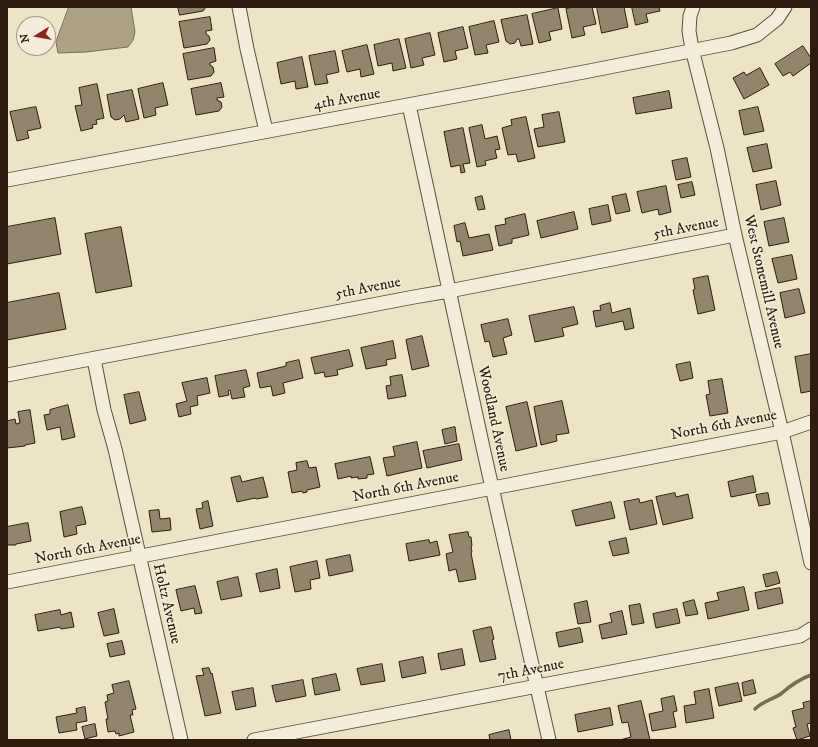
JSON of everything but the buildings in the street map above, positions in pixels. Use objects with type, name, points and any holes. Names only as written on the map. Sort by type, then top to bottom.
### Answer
[{"type":"street","points":[[239,7],[266,131]]},
{"type":"street","name":"West Stonemill Avenue","points":[[693,7],[690,16],[692,49],[717,148],[735,235],[782,432],[811,563]]},
{"type":"street","name":"4th Avenue","points":[[7,180],[576,73],[692,49],[731,43],[757,35],[777,18],[785,7]]},
{"type":"street","name":"Woodland Avenue","points":[[409,104],[492,488],[549,740]]},
{"type":"street","name":"5th Avenue","points":[[7,375],[735,235]]},
{"type":"street","name":"Holtz Avenue","points":[[94,359],[104,410],[115,449],[181,740]]},
{"type":"street","name":"North 6th Avenue","points":[[7,582],[782,432],[811,422]]},
{"type":"street","name":"7th Avenue","points":[[254,740],[800,636],[811,629]]},
{"type":"shaded area","points":[[69,7],[131,7],[135,32],[133,40],[128,47],[86,52],[58,53],[56,42]]},
{"type":"waterway","points":[[755,709],[761,704],[779,695],[792,685],[811,675]]}]
